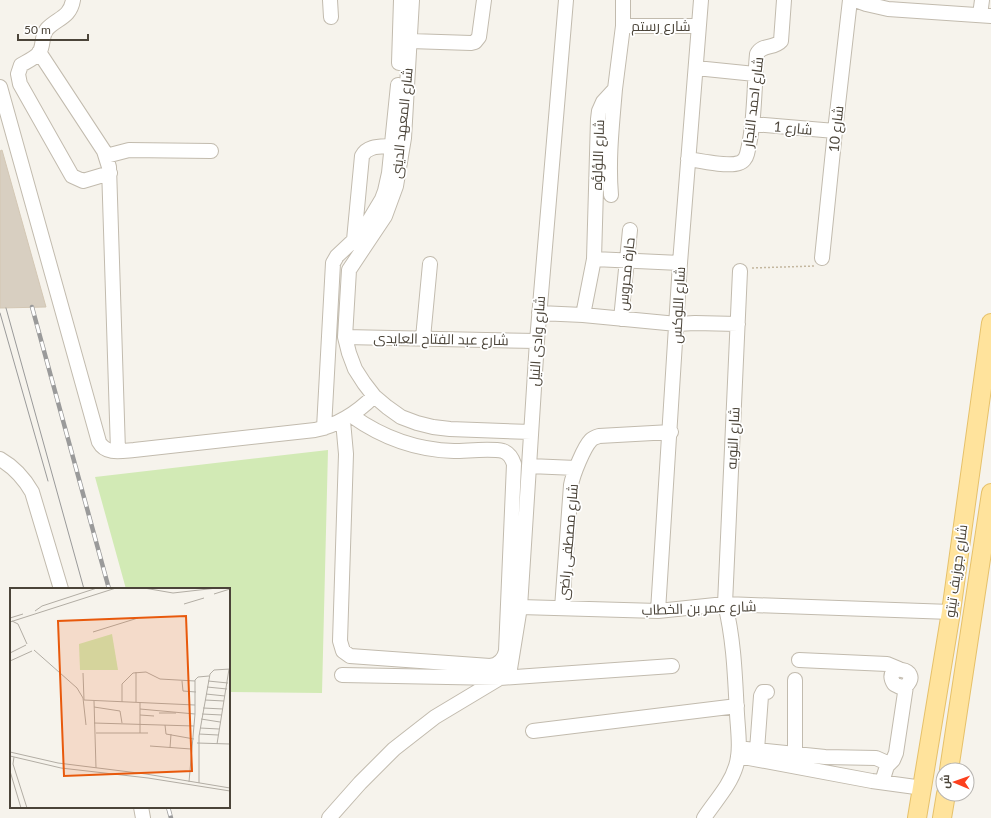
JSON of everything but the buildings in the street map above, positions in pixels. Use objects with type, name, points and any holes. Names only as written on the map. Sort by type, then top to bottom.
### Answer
[{"type":"main road","name":"شارع جوزيف تيتو","points":[[917,818],[951,612],[991,323]]},
{"type":"main road","name":"شارع جوزيف تيتو","points":[[950,762],[991,493]]},
{"type":"main road","points":[[942,818],[945,802]]},
{"type":"street","points":[[73,0],[68,14],[47,29],[39,52],[21,65],[18,74],[19,81],[72,176],[83,181],[110,173]]},
{"type":"street","points":[[330,0],[331,17]]},
{"type":"street","points":[[324,428],[333,267],[337,256],[354,240],[367,224],[382,199],[387,182],[400,59],[401,0]]},
{"type":"street","name":"شارع المعهد الدينى","points":[[412,0],[404,138],[396,186],[385,216],[349,270],[345,337],[349,353],[355,369],[374,396],[387,408],[417,423],[433,427],[531,432]]},
{"type":"street","points":[[410,41],[475,42],[479,37],[484,0]]},
{"type":"street","name":"شارع وادى النيل","points":[[500,678],[510,669],[520,607],[539,313],[566,0]]},
{"type":"street","points":[[611,195],[610,154],[623,0]]},
{"type":"street","name":"شارع اللوكس","points":[[658,611],[680,263],[701,0]]},
{"type":"street","name":"شارع احمد النجار","points":[[688,159],[731,165],[739,164],[744,161],[747,156],[752,124],[758,51],[763,47],[776,45],[782,38],[784,0]]},
{"type":"street","name":"شارع 10","points":[[822,258],[850,0]]},
{"type":"street","points":[[855,0],[888,9],[986,15],[982,0]]},
{"type":"street","name":"شارع رستم","points":[[622,26],[699,26]]},
{"type":"street","points":[[39,52],[106,156],[110,173],[118,451]]},
{"type":"street","points":[[696,68],[755,74]]},
{"type":"street","points":[[0,87],[99,442],[104,448],[107,450],[118,451],[299,432],[324,428],[347,418],[374,396]]},
{"type":"street","name":"شارع اللؤلؤه","points":[[583,315],[594,259],[599,111],[603,102],[615,89]]},
{"type":"street","name":"شارع 1","points":[[752,124],[835,131]]},
{"type":"street","points":[[354,240],[362,156],[365,151],[372,147],[392,146]]},
{"type":"street","points":[[106,156],[129,150],[211,151]]},
{"type":"street","name":"حارة محروس","points":[[622,319],[630,230]]},
{"type":"street","points":[[594,259],[680,263]]},
{"type":"street","points":[[423,338],[430,264]]},
{"type":"street","name":"شارع النوبه","points":[[704,818],[730,781],[736,767],[738,752],[737,706],[732,639],[725,604],[740,271]]},
{"type":"street","points":[[539,313],[583,315],[677,324],[738,324]]},
{"type":"street","name":"شارع عبد الفتاح العايدى","points":[[345,337],[537,341]]},
{"type":"street","points":[[347,418],[380,434],[412,446],[445,450],[502,451],[511,457],[514,464],[506,651],[504,659],[498,664],[490,666],[350,656],[343,651],[340,641],[347,418]]},
{"type":"street","name":"شارع مصطفى راضى","points":[[562,608],[571,484],[576,468],[588,444],[596,437],[670,432]]},
{"type":"street","points":[[0,459],[23,477],[32,492],[61,588]]},
{"type":"street","points":[[529,466],[576,468]]},
{"type":"street","name":"شارع عمر بن الخطاب","points":[[520,607],[658,611],[725,604],[951,612]]},
{"type":"street","points":[[799,660],[887,664],[899,669],[892,675],[892,682],[901,686],[897,749],[892,760],[884,763]]},
{"type":"street","points":[[342,675],[500,678],[672,666]]},
{"type":"street","points":[[329,818],[360,783],[394,749],[435,718],[500,678]]},
{"type":"street","points":[[795,680],[795,754]]},
{"type":"street","points":[[757,750],[760,696],[763,692],[767,692]]},
{"type":"street","points":[[533,731],[737,706]]},
{"type":"street","points":[[738,752],[757,750],[842,758],[876,758],[884,763]]},
{"type":"street","points":[[738,752],[882,782],[923,788]]},
{"type":"street","points":[[882,782],[884,763]]},
{"type":"street","points":[[141,808],[143,818]]},
{"type":"path","points":[[740,271],[743,269],[814,266],[819,264],[822,258]]},
{"type":"green space","points":[[328,450],[322,693],[230,692],[230,588],[126,588],[95,477]]},
{"type":"tram line","points":[[6,308],[84,588]]},
{"type":"tram line","points":[[0,313],[48,481]]},
{"type":"railway","points":[[32,307],[109,588]]},
{"type":"railway","points":[[168,808],[171,818]]}]
